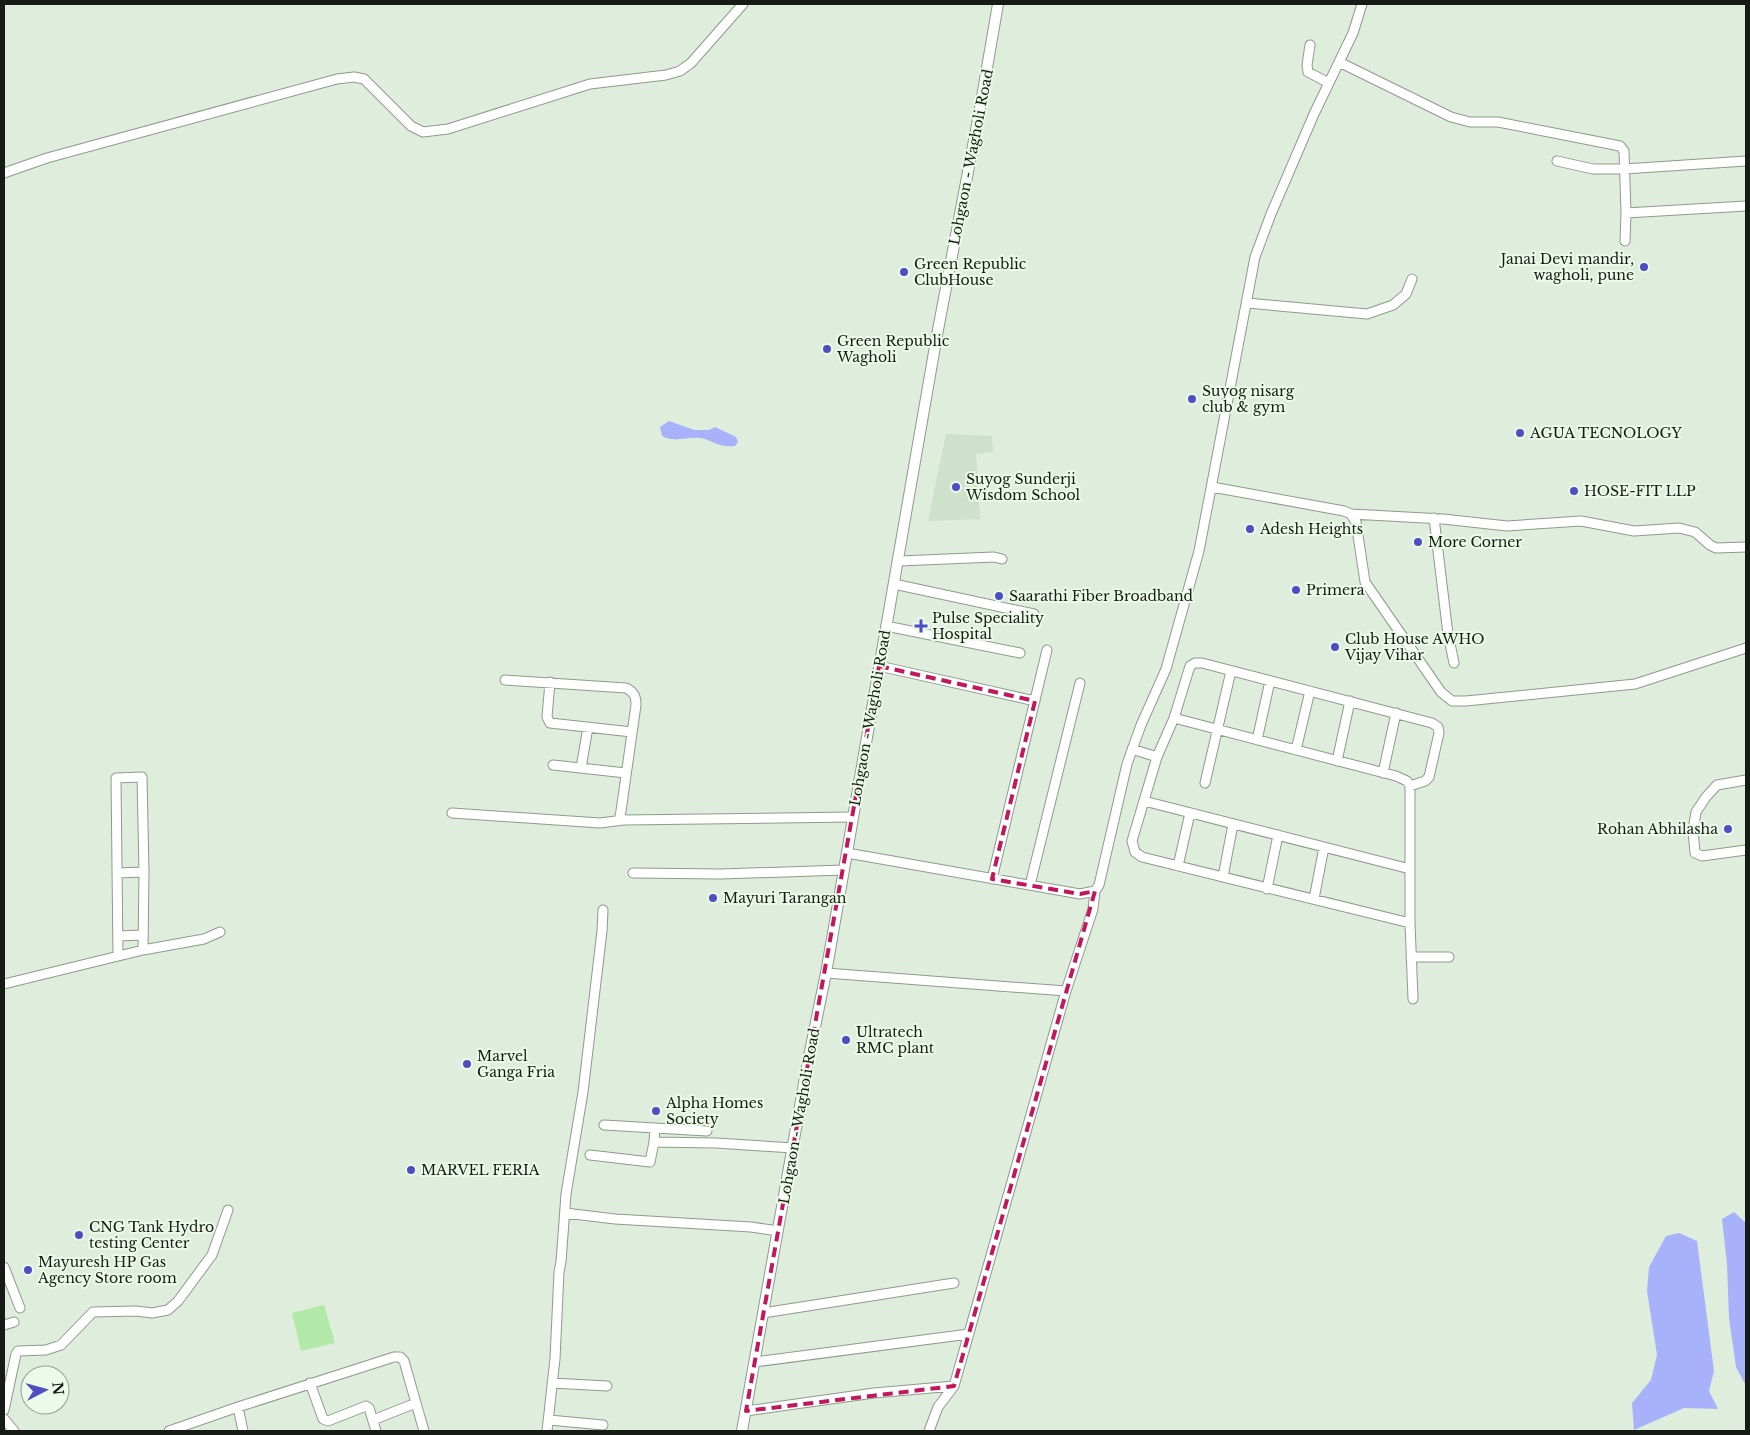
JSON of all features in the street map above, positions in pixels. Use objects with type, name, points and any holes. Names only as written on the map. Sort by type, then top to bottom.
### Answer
[{"type":"main road","name":"Lohgaon - Wagholi Road","points":[[742,1431],[826,973],[937,335],[980,114],[998,4]]},
{"type":"street","points":[[4,173],[99,144],[328,82],[354,77],[364,79],[411,126],[423,132],[448,129],[590,84],[666,75],[680,71],[691,63],[743,4]]},
{"type":"street","points":[[929,1431],[938,1407],[954,1386],[1066,991],[1092,909],[1095,891],[1099,885],[1120,792],[1132,749],[1166,669],[1176,637],[1199,551],[1255,257],[1314,114],[1353,33],[1362,4]]},
{"type":"street","points":[[1310,45],[1306,65],[1308,72],[1330,83]]},
{"type":"street","points":[[1339,62],[1461,121],[1498,122],[1620,146],[1624,151],[1625,241]]},
{"type":"street","points":[[1557,161],[1593,169],[1624,169],[1746,161]]},
{"type":"street","points":[[1626,213],[1746,206]]},
{"type":"street","points":[[1247,303],[1367,314],[1393,305],[1406,294],[1412,279]]},
{"type":"street","points":[[1212,487],[1344,511],[1351,514],[1434,518],[1507,526],[1581,521],[1634,530],[1679,528],[1695,532],[1716,548],[1746,546]]},
{"type":"street","points":[[1351,514],[1356,522],[1365,582],[1441,692],[1452,701],[1635,684],[1746,648]]},
{"type":"street","points":[[1434,518],[1448,634],[1454,663]]},
{"type":"street","points":[[899,561],[994,557],[1002,559]]},
{"type":"street","points":[[894,584],[1034,614]]},
{"type":"street","points":[[886,626],[1020,652]]},
{"type":"street","points":[[992,878],[1047,650]]},
{"type":"street","points":[[1410,786],[1425,781],[1429,777],[1440,733],[1438,727],[1432,723],[1202,663],[1195,663],[1190,666],[1174,718],[1157,757],[1132,841],[1135,852],[1142,857],[1410,923]]},
{"type":"street","points":[[879,666],[1035,701]]},
{"type":"street","points":[[1205,782],[1231,671]]},
{"type":"street","points":[[505,680],[626,688],[632,692],[636,697],[636,705],[620,811],[620,816],[624,820]]},
{"type":"street","points":[[1258,740],[1270,681]]},
{"type":"street","points":[[550,682],[548,721],[554,724],[632,732]]},
{"type":"street","points":[[1030,885],[1080,683]]},
{"type":"street","points":[[1296,750],[1310,691]]},
{"type":"street","points":[[1337,761],[1350,701]]},
{"type":"street","points":[[1383,773],[1396,713]]},
{"type":"street","points":[[1174,718],[1407,781],[1410,786],[1410,923],[1413,999]]},
{"type":"street","points":[[581,768],[588,727]]},
{"type":"street","points":[[1132,749],[1157,757]]},
{"type":"street","points":[[553,764],[626,773]]},
{"type":"street","points":[[118,956],[116,778],[142,777],[144,872],[142,950]]},
{"type":"street","points":[[1746,780],[1717,785],[1706,796],[1696,812],[1693,830],[1695,853],[1702,856],[1746,850]]},
{"type":"street","points":[[1144,801],[1410,870]]},
{"type":"street","points":[[452,813],[600,823],[624,820],[853,817]]},
{"type":"street","points":[[1178,866],[1190,813]]},
{"type":"street","points":[[1223,877],[1233,824]]},
{"type":"street","points":[[1267,889],[1278,835]]},
{"type":"street","points":[[1314,899],[1324,847]]},
{"type":"street","points":[[847,853],[1080,894],[1095,891]]},
{"type":"street","points":[[633,873],[721,874],[844,870]]},
{"type":"street","points":[[117,873],[144,872]]},
{"type":"street","points":[[547,1431],[565,1213],[573,1143],[583,1092],[602,932],[602,910]]},
{"type":"street","points":[[4,984],[142,950],[204,939],[220,932]]},
{"type":"street","points":[[118,936],[143,935]]},
{"type":"street","points":[[1412,957],[1449,957]]},
{"type":"street","points":[[826,973],[1066,991]]},
{"type":"street","points":[[604,1124],[706,1131]]},
{"type":"street","points":[[590,1155],[650,1162],[655,1128]]},
{"type":"street","points":[[654,1142],[716,1143],[793,1148]]},
{"type":"street","points":[[4,1410],[18,1351],[46,1350],[61,1345],[93,1312],[136,1311],[152,1313],[168,1310],[178,1301],[212,1255],[228,1210]]},
{"type":"street","points":[[565,1213],[615,1219],[751,1227],[778,1231]]},
{"type":"street","points":[[4,1267],[20,1308]]},
{"type":"street","points":[[763,1313],[954,1282]]},
{"type":"street","points":[[4,1326],[14,1322]]},
{"type":"street","points":[[754,1362],[969,1334]]},
{"type":"street","points":[[169,1431],[310,1383],[394,1357],[400,1357],[404,1361],[424,1431]]},
{"type":"street","points":[[310,1383],[323,1419],[328,1421],[366,1406],[376,1431]]},
{"type":"street","points":[[552,1383],[607,1386]]},
{"type":"street","points":[[746,1411],[874,1393],[954,1386]]},
{"type":"street","points":[[373,1420],[416,1403]]},
{"type":"street","points":[[238,1407],[243,1431]]},
{"type":"street","points":[[4,1419],[14,1431]]},
{"type":"street","points":[[548,1420],[603,1425]]},
{"type":"highlighted area","points":[[879,666],[1035,701],[992,879],[1080,894],[1095,891],[954,1386],[746,1411],[808,1061]]},
{"type":"shaded area","name":"Suyog Sunderji Wisdom School","points":[[946,434],[992,436],[993,452],[976,454],[980,519],[928,521]]},
{"type":"green space","points":[[324,1305],[335,1343],[301,1351],[292,1313]]},
{"type":"water","points":[[669,421],[694,430],[709,430],[715,427],[736,437],[738,442],[735,446],[730,446],[701,438],[666,438],[662,436],[660,427]]},
{"type":"water","points":[[1734,1212],[1746,1223],[1746,1386],[1736,1367],[1729,1318],[1727,1264],[1722,1219]]},
{"type":"water","points":[[1679,1233],[1697,1241],[1714,1371],[1709,1391],[1718,1409],[1684,1408],[1634,1430],[1632,1403],[1651,1380],[1657,1355],[1647,1291],[1649,1267],[1666,1236]]},
{"type":"place","name":"Janai Devi mandir, wagholi, pune","points":[[1644,267]]},
{"type":"place","name":"Green Republic ClubHouse","points":[[904,272]]},
{"type":"place","name":"Green Republic Wagholi","points":[[827,349]]},
{"type":"place","name":"Suyog nisarg club & gym","points":[[1192,399]]},
{"type":"place","name":"AGUA TECNOLOGY","points":[[1520,433]]},
{"type":"place","name":"Suyog Sunderji Wisdom School","points":[[956,487]]},
{"type":"place","name":"HOSE-FIT LLP","points":[[1574,491]]},
{"type":"place","name":"Adesh Heights","points":[[1250,529]]},
{"type":"place","name":"More Corner","points":[[1418,542]]},
{"type":"place","name":"Primera","points":[[1296,590]]},
{"type":"place","name":"Saarathi Fiber Broadband","points":[[999,596]]},
{"type":"place","name":"Pulse Speciality Hospital","points":[[921,626]]},
{"type":"place","name":"Club House AWHO Vijay Vihar","points":[[1335,647]]},
{"type":"place","name":"Rohan Abhilasha","points":[[1728,829]]},
{"type":"place","name":"Mayuri Tarangan","points":[[713,898]]},
{"type":"place","name":"Ultratech RMC plant","points":[[846,1040]]},
{"type":"place","name":"Marvel Ganga Fria","points":[[467,1064]]},
{"type":"place","name":"Alpha Homes Society","points":[[656,1111]]},
{"type":"place","name":"MARVEL FERIA","points":[[411,1170]]},
{"type":"place","name":"CNG Tank Hydro testing Center","points":[[79,1235]]},
{"type":"place","name":"Mayuresh HP Gas Agency Store room","points":[[28,1270]]}]
